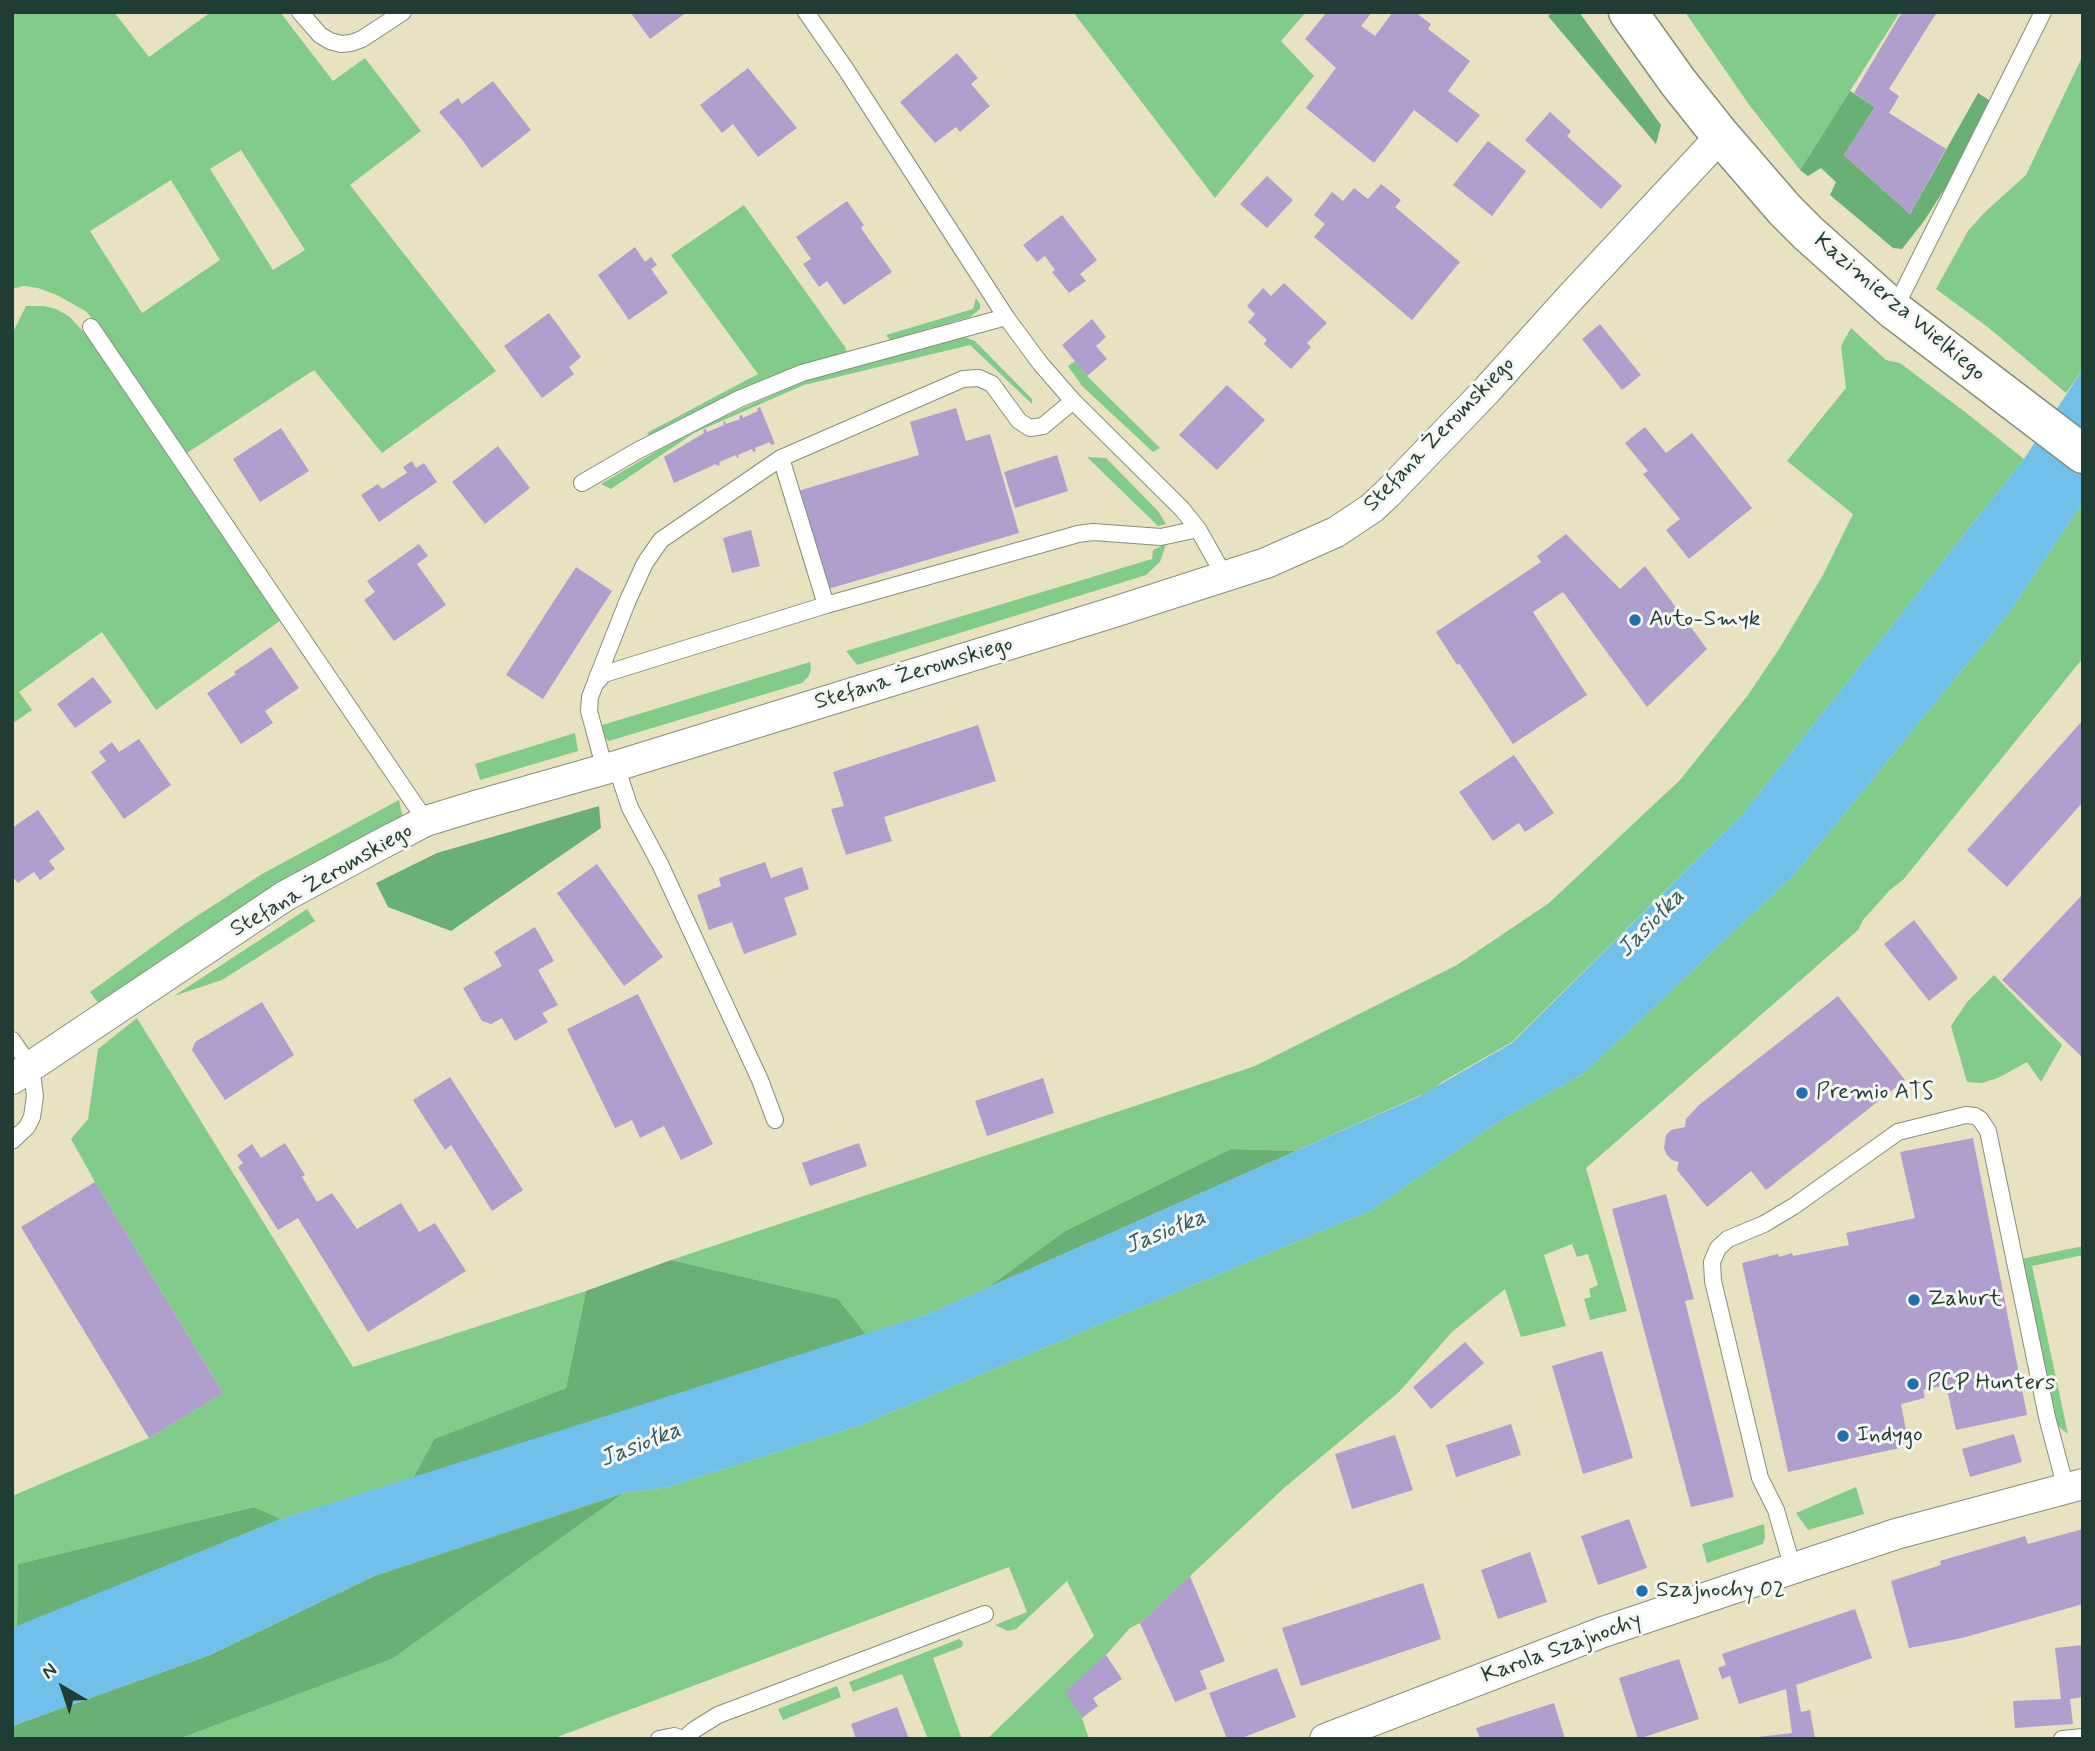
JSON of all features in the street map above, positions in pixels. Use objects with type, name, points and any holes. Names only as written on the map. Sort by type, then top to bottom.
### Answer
[{"type":"street","name":"Kazimierza Wielkiego","points":[[1628,12],[1721,136],[1793,218],[1894,310],[2083,454]]},
{"type":"street","name":"Stefana Żeromskiego","points":[[22,1073],[285,896],[426,821],[611,768],[1225,577],[1294,552],[1336,532],[1372,508],[1487,390],[1721,136]]},
{"type":"street","name":"Karola Szajnochy","points":[[1325,1739],[1603,1632],[1896,1534],[2074,1486]]},
{"type":"lane","points":[[300,12],[320,35],[341,44],[362,39],[403,12]]},
{"type":"lane","points":[[806,12],[1006,317],[1040,363],[1073,401],[1182,509],[1198,529],[1225,577]]},
{"type":"lane","points":[[1894,310],[2043,12]]},
{"type":"lane","points":[[582,483],[637,451],[739,399],[802,373],[1006,317]]},
{"type":"lane","points":[[91,327],[426,821]]},
{"type":"lane","points":[[775,1120],[760,1080],[666,877],[611,768],[589,711],[590,697],[639,575],[661,540],[781,458],[963,379],[979,378],[992,384],[1019,421],[1030,428],[1043,426],[1073,401]]},
{"type":"lane","points":[[781,458],[827,605]]},
{"type":"lane","points":[[595,684],[604,674],[616,670],[827,605],[1078,534],[1093,532],[1161,537],[1198,529]]},
{"type":"lane","points":[[12,1040],[22,1073],[35,1097],[27,1128],[12,1141]]},
{"type":"lane","points":[[1793,1569],[1776,1510],[1760,1478],[1713,1281],[1712,1262],[1718,1248],[1728,1239],[1764,1224],[1794,1206],[1898,1132],[1966,1115],[1980,1119],[1988,1131],[2047,1417],[2074,1486]]},
{"type":"lane","points":[[660,1739],[674,1736],[684,1739],[718,1715],[985,1614]]},
{"type":"lane","points":[[2062,1739],[2083,1737]]},
{"type":"green space","points":[[12,12],[114,12],[149,57],[211,12],[280,12],[333,81],[365,58],[421,131],[350,185],[496,371],[382,453],[314,370],[187,453],[87,312],[38,288],[24,286],[12,289]],"holes":[[[241,150],[305,250],[273,270],[210,169]],[[171,180],[220,260],[142,313],[90,231]]]},
{"type":"green space","points":[[1073,12],[1306,12],[1281,41],[1314,76],[1215,198]]},
{"type":"green space","points":[[1553,12],[1579,12],[1661,125],[1656,144],[1548,16]]},
{"type":"green space","points":[[1685,12],[1900,12],[1800,170],[1750,106]]},
{"type":"green space","points":[[2083,55],[2083,369],[2066,393],[1989,328],[1936,289],[1968,231],[2026,175]]},
{"type":"green space","points":[[1850,91],[1875,107],[1844,155],[1910,214],[1978,93],[1992,102],[1953,176],[1902,249],[1893,248],[1830,195],[1836,182],[1821,168],[1808,176],[1800,170]]},
{"type":"green space","points":[[744,205],[847,353],[713,403],[650,436],[647,433],[758,374],[671,255]]},
{"type":"green space","points":[[976,298],[980,309],[970,317],[890,340],[886,335],[973,309]]},
{"type":"green space","points":[[26,306],[56,309],[70,317],[88,337],[281,620],[156,710],[102,632],[19,692],[32,710],[12,724],[12,334]]},
{"type":"green space","points":[[1851,328],[1886,360],[1900,363],[2024,459],[1741,816],[1512,1042],[1432,1090],[1296,1151],[1231,1149],[1065,1231],[987,1288],[928,1314],[866,1334],[838,1299],[671,1260],[1255,1066],[1457,965],[1549,903],[1680,780],[1748,695],[1823,575],[1853,514],[1787,461],[1846,388],[1841,346]]},
{"type":"green space","points":[[964,337],[975,341],[1032,399],[1032,404],[970,345],[804,385],[694,433],[611,489],[601,484],[693,430],[804,381]]},
{"type":"green space","points":[[1075,361],[1160,448],[1153,452],[1082,386],[1068,366]]},
{"type":"green space","points":[[1087,457],[1106,458],[1158,511],[1166,524],[1158,526]]},
{"type":"green space","points":[[2081,505],[2083,658],[1903,880],[1890,890],[1863,920],[1858,930],[1586,1168],[1627,1311],[1590,1320],[1584,1299],[1591,1297],[1589,1289],[1598,1285],[1588,1254],[1577,1257],[1572,1244],[1544,1255],[1566,1326],[1521,1337],[1505,1289],[1452,1332],[1399,1392],[1284,1488],[1140,1623],[1130,1628],[1066,1693],[1082,1718],[1089,1739],[987,1739],[1094,1636],[1067,1581],[1016,1629],[1008,1631],[995,1625],[1027,1612],[1009,1567],[552,1739],[179,1739],[392,1659],[624,1493],[668,1487],[861,1425],[1372,1210],[1501,1120],[1583,1074],[1794,875],[2009,613]]},
{"type":"green space","points":[[1166,544],[1160,562],[1146,575],[857,665],[846,651],[1152,559],[1153,550]]},
{"type":"green space","points":[[810,662],[811,670],[802,683],[609,741],[602,735],[599,726]]},
{"type":"green space","points":[[575,733],[578,751],[480,780],[475,764]]},
{"type":"green space","points":[[399,800],[403,819],[269,890],[98,1003],[90,992],[183,925],[262,874]]},
{"type":"green space","points":[[599,806],[601,828],[451,931],[388,907],[376,883],[437,853]]},
{"type":"green space","points":[[307,909],[315,921],[222,980],[174,996]]},
{"type":"green space","points":[[1994,975],[2062,1045],[2041,1082],[2027,1062],[1998,1078],[1982,1083],[1967,1082],[1951,1026],[1967,1002]]},
{"type":"green space","points":[[137,1018],[353,1367],[586,1291],[566,1388],[434,1439],[413,1478],[281,1519],[254,1507],[18,1564],[17,1627],[12,1628],[12,1496],[149,1438],[223,1393],[71,1139],[88,1119],[98,1049]]},
{"type":"green space","points":[[1231,1149],[1296,1151],[987,1288],[1065,1231]]},
{"type":"green space","points":[[2083,1246],[2083,1255],[2032,1266],[2068,1434],[2059,1427],[2054,1415],[2021,1259]]},
{"type":"green space","points":[[671,1260],[838,1299],[866,1334],[413,1478],[434,1439],[566,1388],[586,1291]]},
{"type":"green space","points":[[1856,1487],[1864,1514],[1808,1530],[1796,1513]]},
{"type":"green space","points":[[624,1493],[392,1659],[179,1739],[12,1739],[12,1726],[210,1655],[374,1576]]},
{"type":"green space","points":[[254,1507],[281,1519],[17,1627],[18,1564]]},
{"type":"green space","points":[[1764,1524],[1763,1544],[1707,1563],[1702,1544]]},
{"type":"green space","points":[[959,1639],[963,1642],[962,1647],[933,1658],[962,1739],[928,1739],[902,1674],[853,1692],[849,1682]]},
{"type":"green space","points":[[837,1686],[841,1697],[783,1720],[778,1709]]},
{"type":"water","name":"Jasiołka","points":[[2083,369],[2083,502],[2009,613],[1794,875],[1583,1074],[1501,1120],[1372,1210],[861,1425],[668,1487],[624,1493],[374,1576],[210,1655],[12,1726],[12,1628],[281,1519],[928,1314],[1418,1097],[1512,1043],[1741,816],[2024,459]]},
{"type":"building","points":[[630,12],[687,12],[650,39]]},
{"type":"building","points":[[1327,12],[1372,12],[1361,26],[1375,36],[1393,12],[1415,12],[1431,24],[1428,29],[1470,61],[1448,91],[1480,115],[1457,143],[1414,110],[1374,163],[1306,108],[1336,68],[1305,39]]},
{"type":"building","points":[[1902,12],[1937,12],[1889,89],[1899,96],[1889,113],[1946,149],[1910,214],[1844,155],[1875,107],[1854,93]]},
{"type":"building","points":[[957,53],[978,78],[971,84],[990,106],[960,132],[956,127],[935,143],[900,102]]},
{"type":"building","points":[[748,68],[797,128],[758,157],[733,124],[722,133],[700,105]]},
{"type":"building","points":[[493,81],[531,130],[482,168],[439,112],[458,98],[462,104]]},
{"type":"building","points":[[1550,112],[1571,131],[1567,136],[1622,186],[1601,209],[1525,140]]},
{"type":"building","points":[[1488,141],[1526,171],[1492,216],[1453,185]]},
{"type":"building","points":[[1267,176],[1293,200],[1267,228],[1240,204]]},
{"type":"building","points":[[1381,184],[1401,200],[1395,207],[1460,262],[1412,320],[1314,237],[1325,224],[1314,215],[1332,192],[1343,201],[1354,188],[1368,199]]},
{"type":"building","points":[[847,201],[864,225],[861,228],[892,272],[844,305],[827,281],[819,287],[803,264],[811,259],[796,237]]},
{"type":"building","points":[[1062,215],[1097,260],[1080,274],[1086,281],[1069,293],[1052,272],[1055,270],[1045,256],[1037,262],[1023,245]]},
{"type":"building","points":[[635,247],[645,262],[651,257],[657,265],[651,269],[668,293],[629,320],[598,275]]},
{"type":"building","points":[[1284,283],[1327,323],[1307,343],[1311,347],[1291,369],[1264,344],[1267,340],[1248,322],[1255,314],[1247,306],[1263,288],[1271,296]]},
{"type":"building","points":[[549,313],[581,357],[569,367],[574,374],[542,398],[504,346]]},
{"type":"building","points":[[1092,319],[1106,337],[1096,346],[1107,359],[1087,376],[1062,345]]},
{"type":"building","points":[[1600,324],[1641,375],[1622,390],[1582,339]]},
{"type":"building","points":[[1227,385],[1265,420],[1217,470],[1179,435]]},
{"type":"building","points":[[760,407],[775,444],[771,445],[770,442],[755,448],[756,451],[753,452],[752,449],[737,458],[736,455],[719,462],[720,465],[716,464],[674,483],[664,457],[704,433],[703,430],[706,429],[707,432],[724,425],[725,421],[726,424],[740,419],[739,416],[742,415],[743,418],[758,411]]},
{"type":"building","points":[[956,408],[966,441],[990,434],[1019,533],[828,589],[798,491],[919,455],[910,422]]},
{"type":"building","points":[[1645,427],[1666,453],[1692,433],[1752,508],[1689,559],[1666,530],[1680,519],[1643,474],[1648,471],[1625,443]]},
{"type":"building","points":[[281,428],[309,471],[260,502],[233,459]]},
{"type":"building","points":[[498,446],[530,488],[485,524],[452,482]]},
{"type":"building","points":[[1057,455],[1068,491],[1015,508],[1004,472]]},
{"type":"building","points":[[412,461],[416,468],[424,463],[437,482],[379,522],[361,495],[378,484],[382,489],[407,473],[403,467]]},
{"type":"building","points":[[751,530],[760,566],[732,573],[723,538]]},
{"type":"building","points":[[1566,534],[1620,589],[1645,566],[1707,649],[1647,707],[1563,592],[1533,612],[1587,695],[1513,744],[1436,632],[1541,562],[1537,556]]},
{"type":"building","points":[[419,544],[428,556],[417,564],[446,605],[394,641],[364,600],[375,592],[367,581]]},
{"type":"building","points":[[576,567],[612,591],[543,699],[506,675]]},
{"type":"building","points":[[271,647],[299,688],[265,711],[273,723],[241,744],[207,693]]},
{"type":"building","points":[[93,677],[112,702],[75,728],[57,704]]},
{"type":"building","points":[[2083,720],[2083,802],[2007,887],[1967,850]]},
{"type":"building","points":[[978,725],[996,781],[884,817],[892,841],[846,855],[831,809],[844,806],[833,772]]},
{"type":"building","points":[[139,739],[171,785],[124,819],[91,772],[106,761],[99,752],[112,742],[119,752]]},
{"type":"building","points":[[1514,755],[1554,813],[1525,832],[1519,823],[1493,841],[1459,792]]},
{"type":"building","points":[[38,810],[65,849],[49,861],[55,869],[40,880],[34,872],[18,883],[12,876],[12,828]]},
{"type":"building","points":[[765,862],[771,878],[802,867],[809,889],[784,898],[797,935],[744,954],[732,922],[709,930],[697,895],[721,886],[719,878]]},
{"type":"building","points":[[597,864],[663,957],[624,986],[557,893]]},
{"type":"building","points":[[2083,894],[2083,1058],[2002,980]]},
{"type":"building","points":[[1914,920],[1958,978],[1929,1001],[1884,944]]},
{"type":"building","points":[[535,927],[554,961],[538,970],[558,1005],[542,1013],[548,1022],[515,1041],[502,1018],[491,1024],[482,1021],[463,988],[502,966],[494,952]]},
{"type":"building","points":[[638,994],[713,1144],[681,1160],[664,1126],[640,1138],[632,1120],[615,1128],[567,1029]]},
{"type":"building","name":"Premio ATS","points":[[1838,996],[1905,1080],[1766,1190],[1751,1171],[1707,1207],[1677,1170],[1679,1162],[1667,1155],[1664,1148],[1666,1135],[1671,1130],[1685,1127],[1686,1119],[1699,1105]]},
{"type":"building","points":[[262,1002],[294,1055],[225,1100],[192,1050],[195,1042]]},
{"type":"building","points":[[450,1077],[523,1190],[492,1211],[451,1145],[445,1150],[413,1100]]},
{"type":"building","points":[[1043,1078],[1054,1113],[987,1136],[975,1101]]},
{"type":"building","points":[[1973,1138],[2027,1415],[1956,1430],[1946,1385],[1923,1390],[1925,1398],[1901,1404],[1909,1446],[1788,1472],[1742,1263],[1778,1254],[1779,1257],[1792,1253],[1793,1256],[1849,1245],[1846,1233],[1915,1218],[1900,1152]]},
{"type":"building","points":[[285,1143],[305,1175],[302,1177],[317,1202],[332,1193],[357,1229],[401,1203],[419,1232],[435,1223],[466,1271],[368,1332],[298,1218],[278,1230],[238,1167],[243,1163],[237,1155],[252,1144],[261,1158]]},
{"type":"building","points":[[859,1143],[867,1166],[810,1186],[802,1163]]},
{"type":"building","points":[[95,1182],[223,1393],[149,1438],[21,1227]]},
{"type":"building","points":[[1666,1194],[1694,1299],[1685,1301],[1734,1497],[1691,1507],[1612,1209]]},
{"type":"building","points":[[1465,1342],[1484,1363],[1431,1409],[1413,1387]]},
{"type":"building","points":[[1602,1351],[1633,1458],[1583,1474],[1552,1366]]},
{"type":"building","points":[[1511,1424],[1521,1455],[1456,1477],[1446,1445]]},
{"type":"building","points":[[2014,1434],[2022,1462],[1970,1477],[1962,1449]]},
{"type":"building","points":[[1395,1435],[1413,1490],[1352,1509],[1335,1454]]},
{"type":"building","points":[[1629,1519],[1647,1568],[1598,1585],[1581,1536]]},
{"type":"building","points":[[2083,1529],[2083,1604],[1962,1638],[1909,1648],[1891,1581],[1941,1565],[1940,1561],[2025,1536],[2028,1544]]},
{"type":"building","points":[[1530,1552],[1547,1602],[1498,1619],[1481,1570]]},
{"type":"building","points":[[1190,1576],[1225,1661],[1200,1671],[1207,1689],[1175,1702],[1140,1623]]},
{"type":"building","points":[[1423,1583],[1441,1639],[1301,1686],[1282,1628]]},
{"type":"building","points":[[1855,1609],[1872,1658],[1796,1685],[1801,1712],[1810,1710],[1815,1739],[1759,1739],[1792,1733],[1786,1689],[1739,1704],[1730,1676],[1722,1679],[1718,1668],[1726,1665],[1722,1654]]},
{"type":"building","points":[[2083,1645],[2083,1697],[2070,1699],[2073,1724],[2015,1728],[2013,1701],[2061,1699],[2055,1648]]},
{"type":"building","points":[[1106,1655],[1122,1679],[1093,1698],[1098,1706],[1082,1718],[1065,1692]]},
{"type":"building","points":[[1679,1659],[1699,1719],[1638,1739],[1619,1678]]},
{"type":"building","points":[[1277,1668],[1296,1717],[1239,1739],[1227,1739],[1209,1693]]},
{"type":"building","points":[[1554,1703],[1565,1739],[1480,1739],[1476,1728]]},
{"type":"building","points":[[897,1707],[909,1739],[856,1739],[851,1724]]},
{"type":"place","name":"Auto-Smyk","points":[[1635,620]]},
{"type":"place","name":"Premio ATS","points":[[1802,1093]]},
{"type":"place","name":"Zahurt","points":[[1914,1300]]},
{"type":"place","name":"PCP Hunters","points":[[1913,1384]]},
{"type":"place","name":"Indygo","points":[[1843,1436]]},
{"type":"place","name":"Szajnochy 02","points":[[1642,1591]]}]
